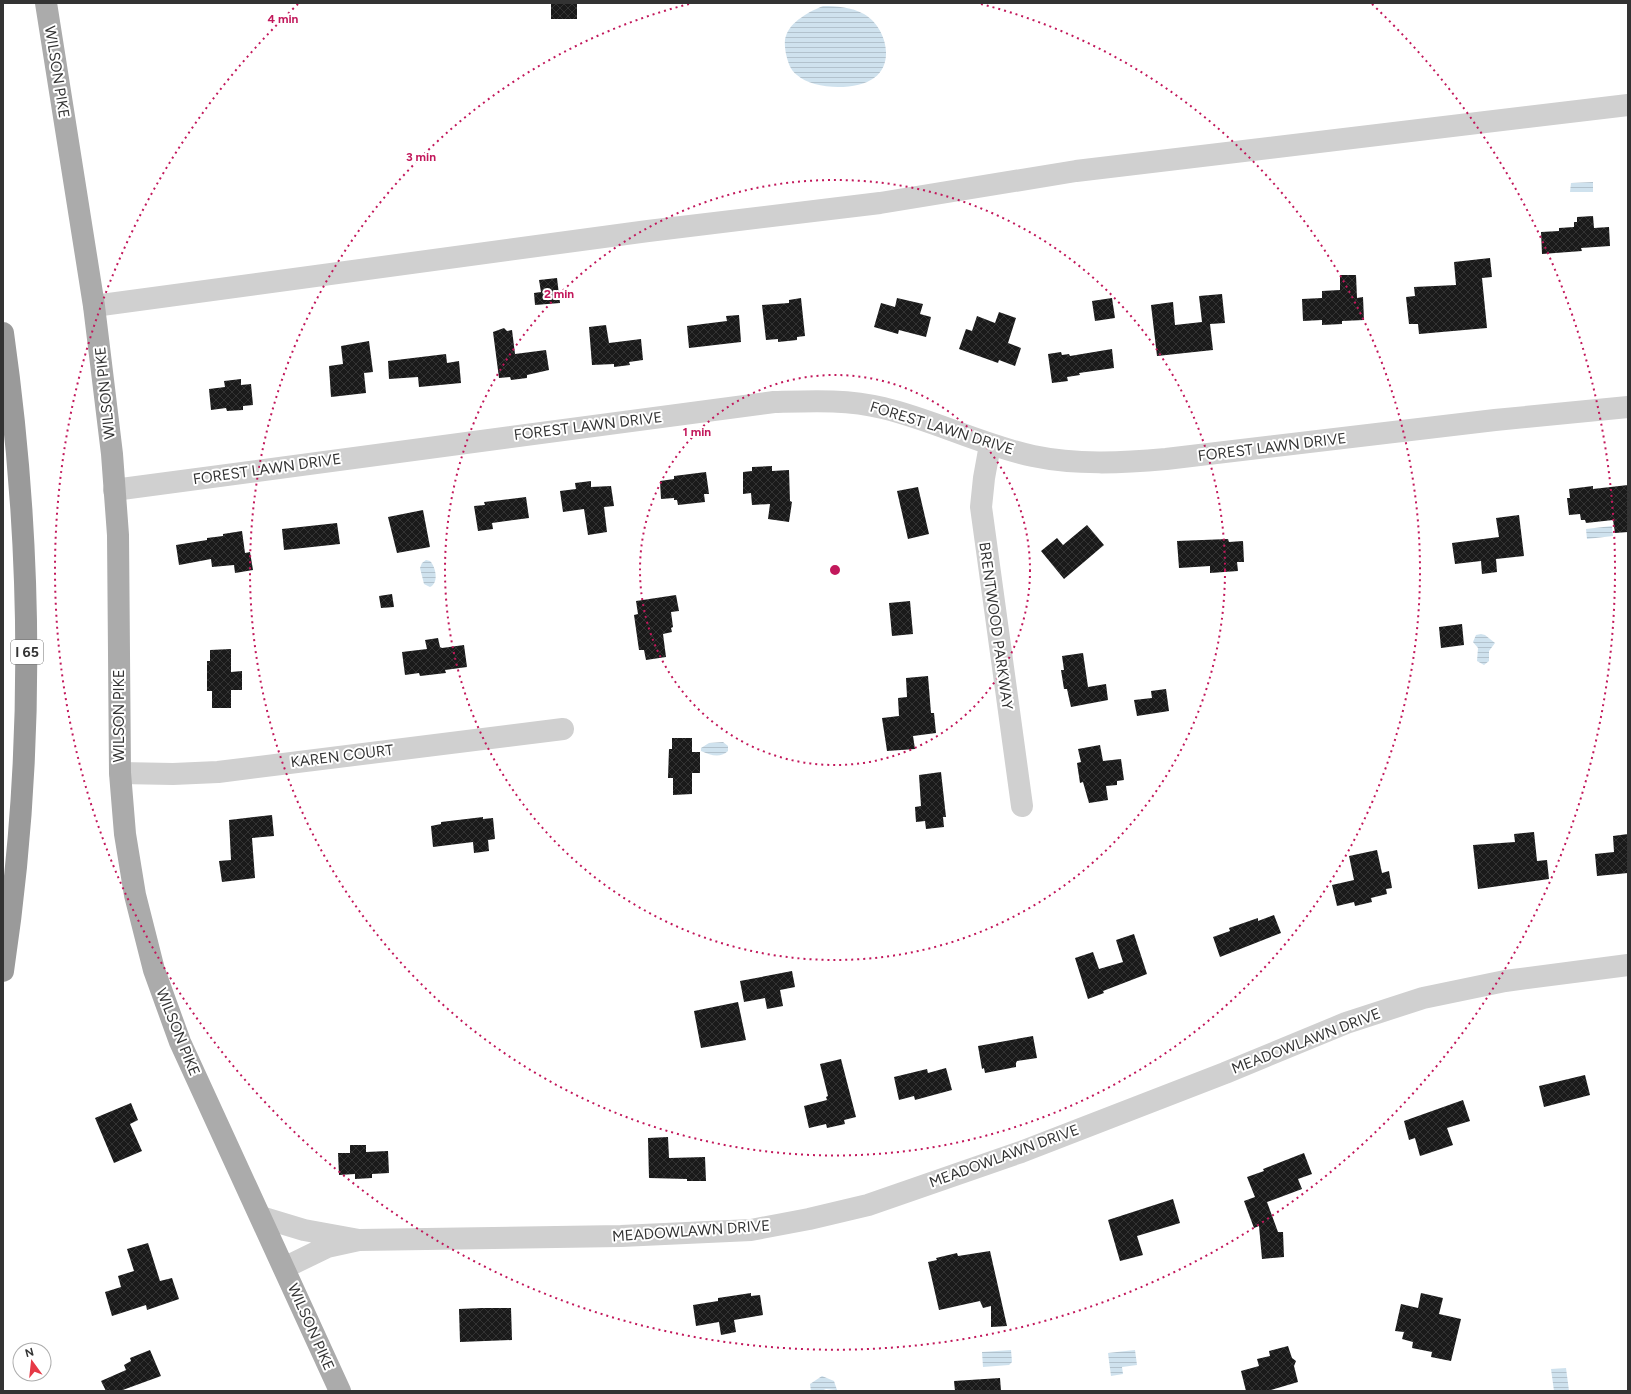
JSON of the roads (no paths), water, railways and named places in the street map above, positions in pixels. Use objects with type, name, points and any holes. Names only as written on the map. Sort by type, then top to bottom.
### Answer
[{"type":"highway","name":"I 65","points":[[3,333],[20,475],[24,534],[27,652],[24,770],[18,856],[3,971]]},
{"type":"main road","name":"WILSON PIKE","points":[[46,3],[94,306],[108,419],[118,550],[120,773],[124,827],[131,875],[145,937],[162,994],[187,1058],[340,1391]]},
{"type":"street","points":[[94,306],[237,285],[449,259],[648,231],[880,203],[1076,171],[1628,105]]},
{"type":"street","name":"FOREST LAWN DRIVE","points":[[114,490],[774,402],[822,401],[868,405],[917,418],[990,445],[1048,459],[1116,463],[1166,459],[1495,420],[1628,407]]},
{"type":"street","name":"BRENTWOOD PARKWAY","points":[[990,445],[981,507],[1022,806]]},
{"type":"street","name":"KAREN COURT","points":[[120,773],[173,774],[218,772],[563,729]]},
{"type":"street","name":"MEADOWLAWN DRIVE","points":[[261,1217],[304,1230],[359,1240],[621,1236],[751,1230],[809,1219],[868,1205],[1021,1152],[1204,1082],[1346,1023],[1423,998],[1506,981],[1628,965]]},
{"type":"street","name":"MEADOWLAWN DRIVE","points":[[284,1268],[327,1247],[359,1240]]},
{"type":"water","points":[[823,6],[844,7],[854,10],[864,14],[878,27],[885,44],[886,54],[885,63],[881,71],[874,78],[857,85],[835,87],[813,84],[804,80],[793,71],[785,50],[785,38],[788,31],[801,18]]},
{"type":"water","points":[[1593,182],[1593,192],[1570,192],[1571,183]]},
{"type":"water","points":[[1612,526],[1613,536],[1587,539],[1586,529]]},
{"type":"water","points":[[426,560],[430,561],[434,567],[436,575],[435,582],[430,587],[424,584],[420,568],[422,563]]},
{"type":"water","points":[[1476,635],[1485,635],[1495,643],[1489,651],[1489,661],[1484,665],[1477,661],[1478,648],[1473,642]]},
{"type":"water","points":[[723,742],[728,746],[728,751],[721,755],[712,755],[701,751],[701,748],[709,743]]},
{"type":"water","points":[[1011,1350],[1012,1362],[1009,1365],[983,1367],[982,1352]]},
{"type":"water","points":[[1135,1350],[1137,1365],[1122,1367],[1123,1374],[1111,1376],[1108,1353]]},
{"type":"water","points":[[1566,1368],[1569,1391],[1554,1391],[1551,1369]]},
{"type":"water","points":[[822,1376],[834,1381],[837,1390],[826,1389],[821,1391],[811,1391],[810,1384]]}]
